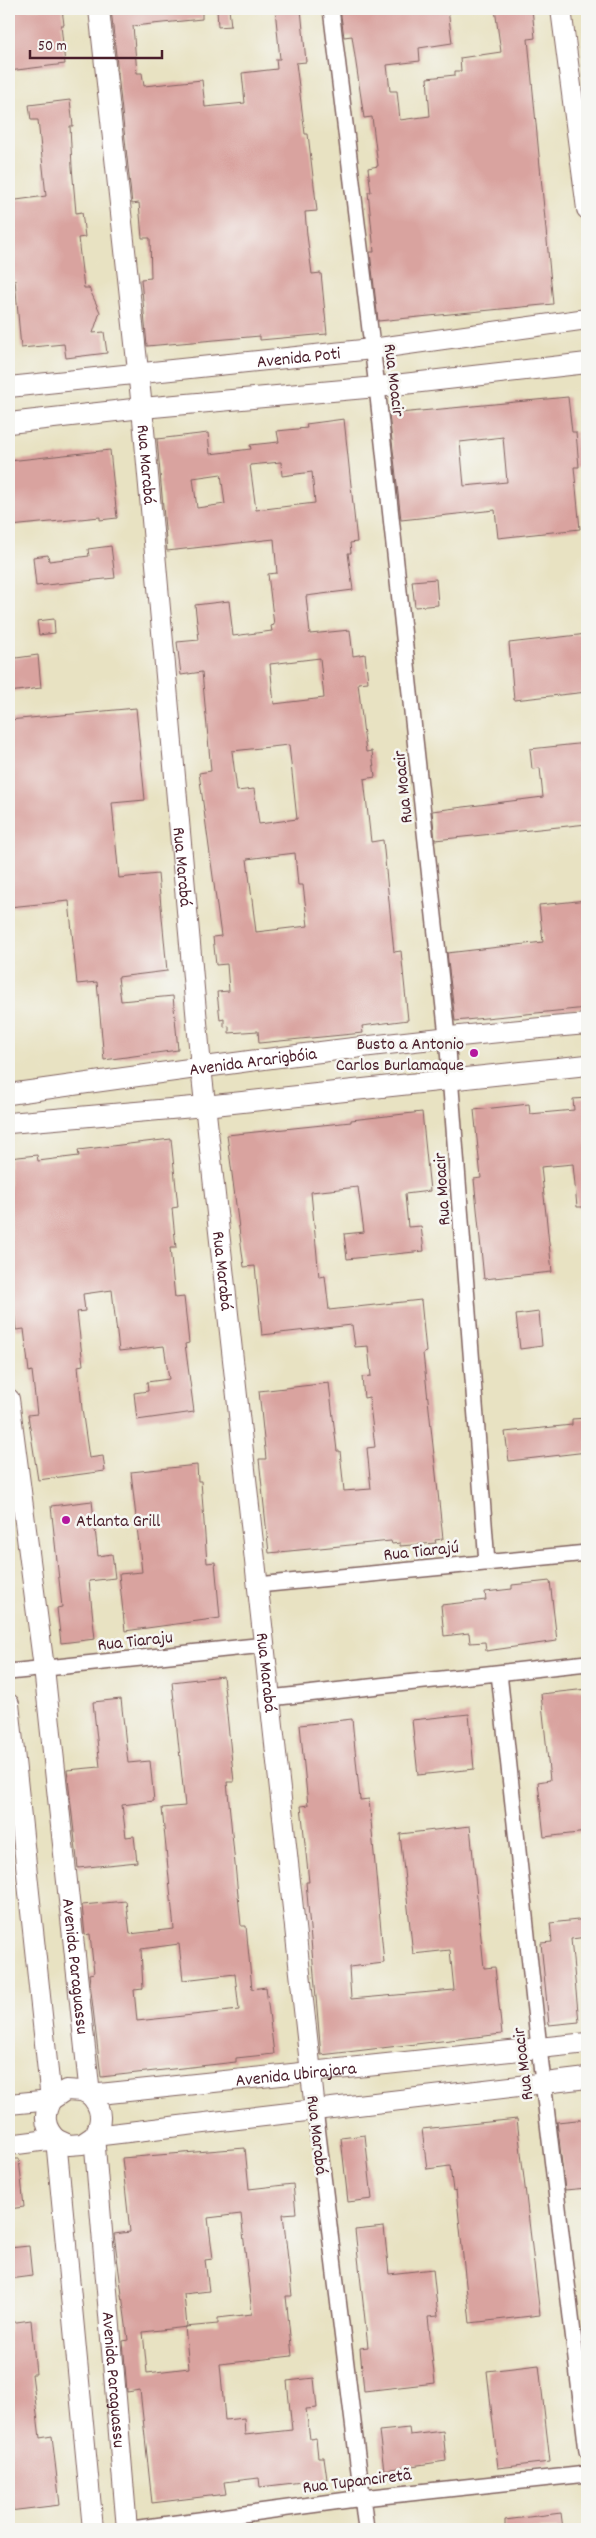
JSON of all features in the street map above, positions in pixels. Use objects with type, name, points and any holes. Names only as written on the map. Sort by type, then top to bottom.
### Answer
[{"type":"main road","name":"Rua Marabá","points":[[99,9],[142,408],[205,1106],[315,2110]]},
{"type":"main road","points":[[561,9],[587,209]]},
{"type":"main road","name":"Avenida Poti","points":[[9,387],[372,349],[587,319]]},
{"type":"main road","name":"Avenida Poti","points":[[9,423],[142,408],[378,387],[587,363]]},
{"type":"main road","name":"Avenida Ararigbóia","points":[[9,1094],[201,1067],[447,1036],[587,1024]]},
{"type":"main road","points":[[9,1122],[205,1106],[451,1078],[587,1065]]},
{"type":"main road","name":"Avenida Paraguassu","points":[[9,1399],[44,1668],[90,2095],[100,2110],[101,2119],[94,2136],[127,2529]]},
{"type":"main road","name":"Avenida Paraguassu","points":[[9,1704],[51,2100],[47,2108],[46,2125],[56,2139],[93,2529]]},
{"type":"main road","name":"Avenida Ubirajara","points":[[9,2104],[51,2100],[66,2090],[82,2091],[90,2095],[587,2043]]},
{"type":"main road","points":[[9,2145],[56,2139],[69,2145],[82,2144],[94,2136],[587,2078]]},
{"type":"street","name":"Rua Moacir","points":[[331,9],[378,387],[447,1036],[488,1562]]},
{"type":"street","name":"Rua Tiarajú","points":[[258,1585],[587,1552]]},
{"type":"street","name":"Rua Tiaraju","points":[[9,1672],[265,1645]]},
{"type":"street","points":[[270,1698],[587,1663]]},
{"type":"street","name":"Rua Moacir","points":[[499,1673],[539,2048],[587,2451]]},
{"type":"street","name":"Rua Marabá","points":[[315,2110],[366,2529]]},
{"type":"street","name":"Rua Tupanciretã","points":[[132,2529],[363,2498],[587,2474]]},
{"type":"building","points":[[9,9],[62,9],[64,25],[61,25],[65,64],[9,71]]},
{"type":"building","points":[[111,9],[202,9],[202,19],[133,26],[137,73],[142,73],[144,86],[202,80],[205,107],[245,103],[242,73],[277,69],[276,59],[280,59],[275,9],[301,9],[306,62],[296,63],[305,134],[308,134],[317,211],[305,212],[312,274],[321,273],[327,334],[260,340],[260,336],[147,346],[141,279],[151,278],[150,238],[142,238],[139,203],[132,204]]},
{"type":"building","points":[[217,9],[229,9],[231,26],[218,27]]},
{"type":"building","points":[[340,9],[448,9],[452,43],[419,48],[420,61],[387,65],[390,91],[397,91],[400,120],[430,116],[427,78],[455,75],[455,71],[461,71],[460,58],[501,52],[495,9],[532,9],[535,38],[528,39],[553,304],[378,321],[370,252],[374,252],[368,192],[371,192],[368,168],[378,166],[372,117],[364,118],[352,36],[344,37]]},
{"type":"building","points":[[70,100],[73,126],[70,126],[76,213],[82,212],[85,237],[78,238],[84,288],[89,288],[100,312],[93,333],[104,332],[107,353],[66,358],[64,344],[21,348],[15,280],[10,280],[9,201],[46,196],[38,120],[31,120],[29,105]]},
{"type":"building","points":[[568,397],[572,432],[576,432],[579,467],[574,467],[580,529],[498,538],[495,510],[401,520],[389,414]],"holes":[[[503,437],[507,482],[464,486],[460,442]]]},
{"type":"building","points":[[344,419],[357,542],[350,543],[351,553],[348,553],[353,590],[306,596],[310,634],[350,630],[353,656],[365,654],[368,682],[358,683],[366,752],[372,751],[375,777],[364,779],[371,842],[383,840],[394,952],[401,951],[408,1020],[362,1026],[363,1033],[259,1043],[258,1031],[229,1033],[229,1026],[224,1027],[224,1019],[220,1020],[217,992],[229,991],[227,964],[216,965],[213,937],[221,936],[199,773],[211,771],[202,672],[181,675],[177,642],[199,640],[195,605],[229,601],[233,636],[272,631],[271,626],[274,625],[268,574],[277,573],[274,539],[167,551],[157,439],[208,433],[210,454],[251,449],[250,445],[279,442],[277,431],[307,428],[306,424]],"holes":[[[281,462],[282,476],[312,472],[315,503],[256,510],[250,465]],[[221,474],[225,504],[197,508],[193,478]],[[320,658],[324,698],[274,704],[270,664]],[[289,745],[297,819],[259,824],[254,789],[237,791],[232,751]],[[295,853],[298,885],[303,885],[308,926],[256,932],[247,859]]]},
{"type":"building","points":[[110,450],[117,518],[100,520],[100,517],[11,526],[9,461]]},
{"type":"building","points":[[111,546],[115,578],[36,586],[33,557],[48,555],[49,561],[89,556],[88,549]]},
{"type":"building","points":[[436,579],[438,605],[415,607],[412,581]]},
{"type":"building","points":[[54,619],[55,633],[39,635],[37,621]]},
{"type":"building","points":[[587,634],[587,692],[514,700],[509,643]]},
{"type":"building","points":[[38,655],[41,688],[9,692],[9,659]]},
{"type":"building","points":[[136,708],[145,800],[112,803],[119,878],[158,874],[167,971],[118,977],[121,1001],[173,996],[178,1050],[104,1060],[97,982],[77,984],[69,901],[9,907],[9,720]]},
{"type":"building","points":[[587,743],[587,824],[435,840],[432,811],[543,797],[540,768],[532,769],[530,749]]},
{"type":"building","points":[[587,900],[587,1008],[455,1021],[447,953],[543,942],[539,905]]},
{"type":"building","points":[[587,1098],[587,1207],[577,1207],[573,1164],[541,1167],[552,1272],[484,1279],[474,1179],[481,1178],[474,1110],[529,1104],[530,1114],[574,1110],[573,1099]]},
{"type":"building","points":[[422,1112],[430,1191],[405,1194],[408,1227],[421,1226],[424,1251],[347,1259],[344,1234],[364,1232],[358,1187],[311,1192],[319,1277],[325,1276],[329,1310],[421,1300],[426,1352],[423,1353],[443,1539],[435,1540],[436,1543],[400,1546],[400,1543],[392,1544],[391,1541],[269,1553],[259,1459],[266,1459],[259,1391],[329,1383],[337,1451],[340,1451],[344,1491],[371,1489],[367,1448],[375,1447],[369,1397],[364,1398],[362,1377],[371,1376],[368,1346],[355,1347],[352,1325],[262,1335],[255,1266],[244,1267],[227,1135],[351,1122],[351,1120]]},
{"type":"building","points":[[171,1139],[178,1207],[172,1208],[176,1248],[170,1248],[175,1298],[184,1297],[189,1343],[185,1344],[194,1412],[137,1420],[134,1393],[148,1391],[147,1382],[169,1379],[164,1346],[119,1351],[112,1290],[83,1294],[85,1311],[77,1312],[83,1365],[78,1366],[82,1409],[89,1458],[103,1456],[105,1471],[38,1480],[28,1415],[37,1414],[32,1371],[29,1372],[24,1329],[16,1330],[9,1263],[9,1239],[11,1238],[9,1158],[37,1155],[38,1161],[79,1156],[78,1150]]},
{"type":"building","points":[[539,1312],[542,1346],[520,1349],[516,1315]]},
{"type":"building","points":[[587,1418],[587,1452],[509,1461],[505,1432],[572,1425],[572,1419]]},
{"type":"building","points":[[197,1465],[198,1481],[201,1481],[207,1563],[215,1562],[220,1618],[125,1631],[119,1574],[142,1572],[131,1472]]},
{"type":"building","points":[[92,1501],[98,1556],[112,1554],[115,1578],[89,1581],[95,1639],[61,1643],[57,1608],[62,1607],[51,1506]]},
{"type":"building","points":[[550,1581],[557,1641],[486,1651],[485,1642],[470,1643],[469,1633],[444,1636],[441,1605],[486,1600],[485,1592],[512,1589],[512,1585]]},
{"type":"building","points":[[223,1676],[234,1782],[227,1782],[241,1926],[246,1926],[252,1989],[266,1987],[274,2054],[236,2058],[236,2062],[101,2077],[89,1974],[94,1973],[90,1934],[85,1935],[82,1905],[126,1901],[130,1934],[174,1929],[162,1808],[185,1806],[172,1682]],"holes":[[[179,1944],[183,1980],[235,1974],[239,2010],[137,2021],[134,1990],[143,1989],[141,1949]]]},
{"type":"building","points":[[587,1689],[587,1832],[544,1837],[538,1782],[550,1780],[541,1694]]},
{"type":"building","points":[[121,1699],[128,1763],[150,1761],[154,1801],[122,1805],[126,1837],[134,1836],[137,1862],[78,1868],[67,1770],[100,1767],[93,1702]]},
{"type":"building","points":[[469,1714],[474,1769],[418,1775],[412,1720]]},
{"type":"building","points":[[352,1719],[360,1800],[369,1799],[384,1963],[349,1967],[351,1999],[454,1990],[450,1950],[413,1954],[400,1834],[470,1826],[484,1968],[495,1967],[502,2034],[321,2055],[306,1882],[309,1882],[301,1806],[308,1805],[300,1725]]},
{"type":"building","points":[[587,1919],[587,1937],[571,1939],[579,2022],[549,2025],[541,1943],[552,1942],[550,1923]]},
{"type":"building","points":[[517,2119],[540,2315],[470,2323],[456,2190],[453,2191],[450,2166],[427,2169],[422,2129]]},
{"type":"building","points":[[587,2119],[587,2188],[565,2190],[557,2122]]},
{"type":"building","points":[[365,2135],[372,2199],[348,2202],[341,2138]]},
{"type":"building","points":[[245,2148],[249,2189],[293,2184],[296,2213],[283,2214],[292,2296],[286,2296],[292,2356],[220,2364],[225,2420],[244,2418],[245,2435],[292,2430],[287,2381],[314,2378],[317,2408],[306,2409],[310,2439],[316,2438],[318,2457],[324,2457],[327,2479],[260,2487],[259,2478],[224,2482],[226,2494],[152,2503],[140,2390],[127,2392],[123,2341],[128,2340],[114,2234],[130,2232],[122,2158]],"holes":[[[241,2214],[252,2314],[218,2318],[218,2324],[187,2327],[184,2294],[209,2291],[205,2260],[213,2259],[208,2218]],[[185,2327],[189,2368],[147,2373],[143,2332]]]},
{"type":"building","points":[[9,2159],[19,2159],[24,2207],[9,2209]]},
{"type":"building","points":[[384,2227],[389,2274],[433,2269],[438,2316],[428,2317],[435,2383],[364,2391],[360,2348],[368,2347],[355,2230]]},
{"type":"building","points":[[29,2246],[32,2276],[9,2279],[9,2248]]},
{"type":"building","points":[[31,2320],[36,2374],[32,2374],[40,2438],[52,2436],[60,2505],[9,2511],[9,2323]]},
{"type":"building","points":[[539,2365],[550,2462],[498,2468],[487,2371]]},
{"type":"building","points":[[409,2428],[410,2435],[443,2431],[446,2461],[384,2470],[379,2431]]},
{"type":"building","points":[[561,2513],[563,2529],[505,2529],[505,2520]]},
{"type":"place","name":"Busto a Antonio Carlos Burlamaque","points":[[474,1053]]},
{"type":"place","name":"Atlanta Grill","points":[[66,1520]]}]
